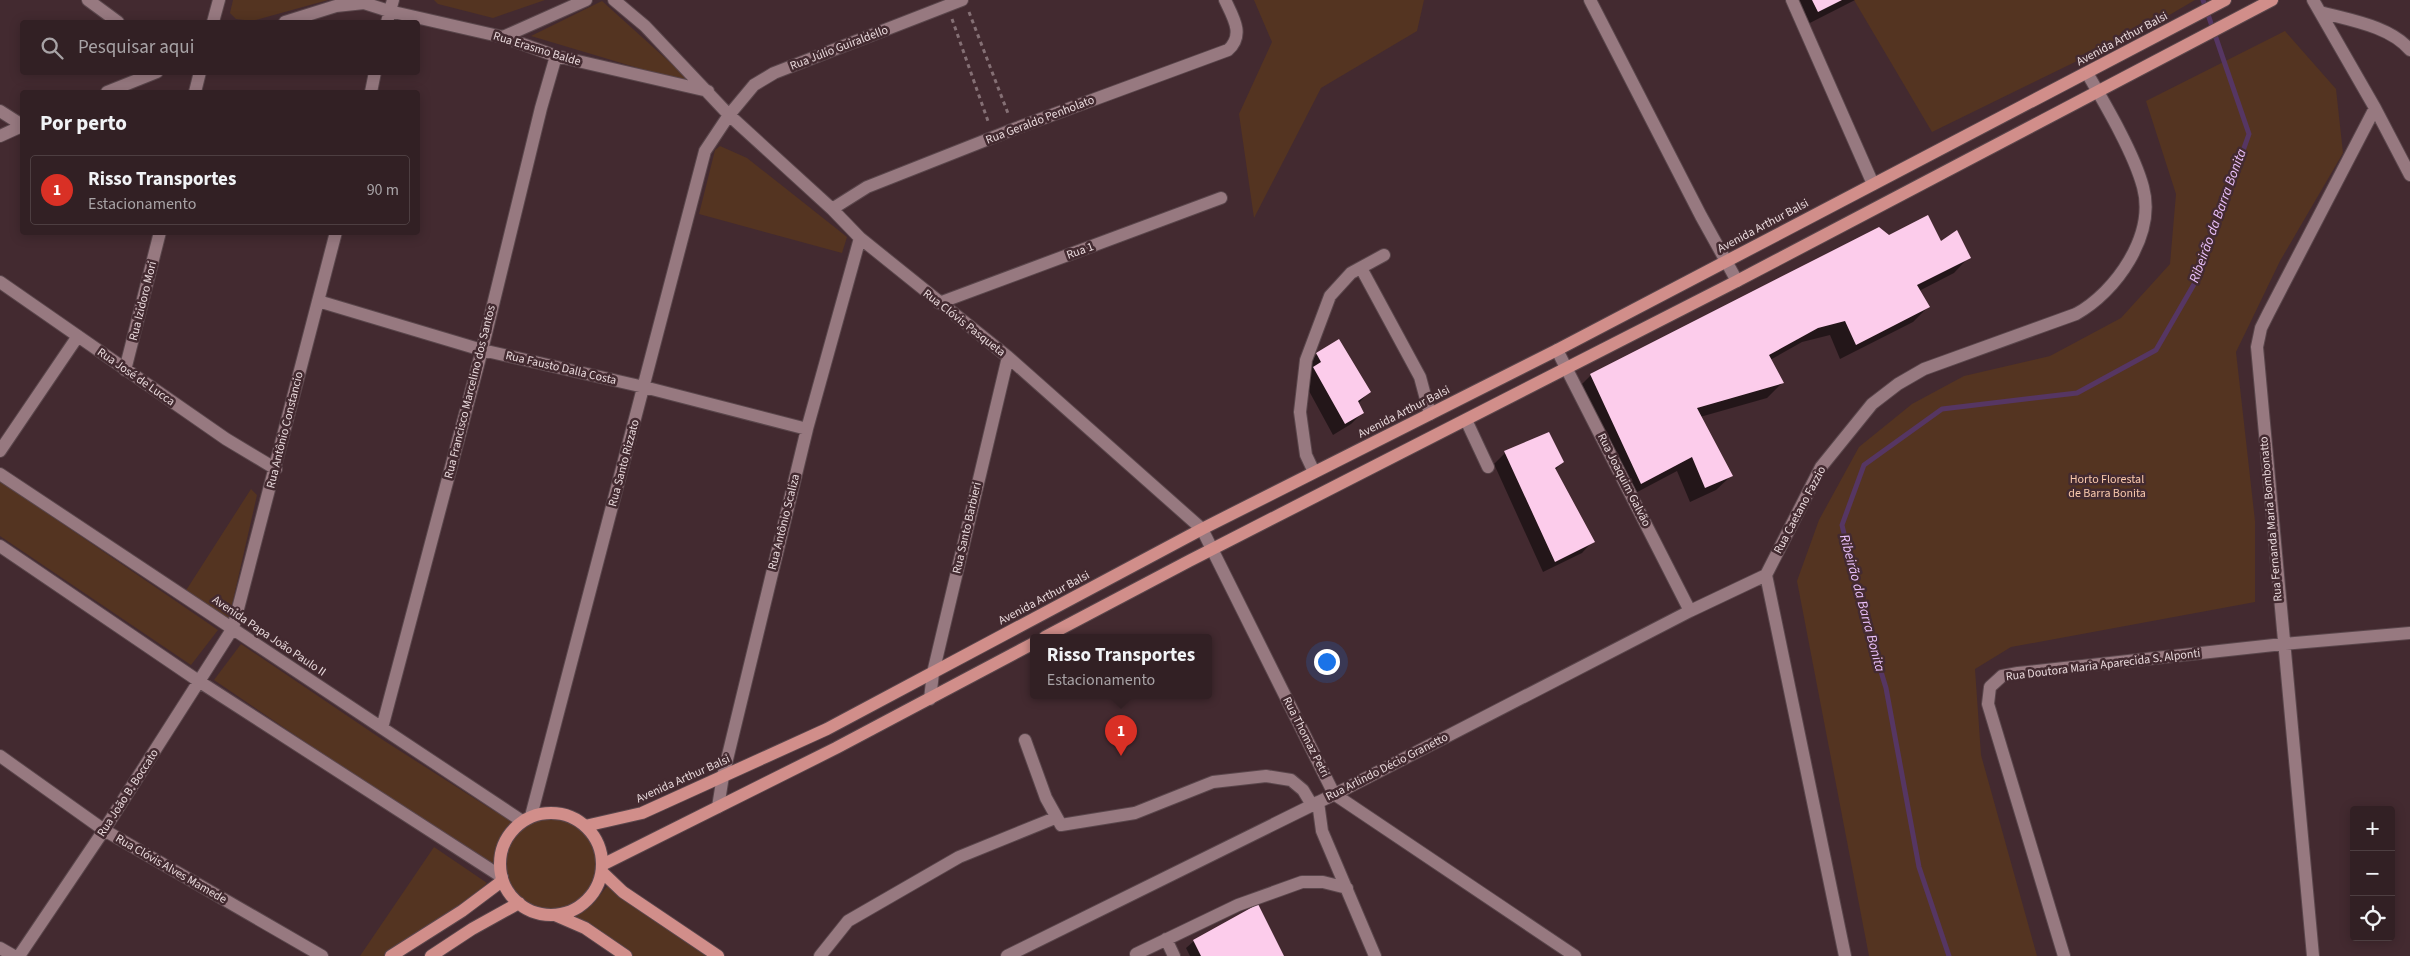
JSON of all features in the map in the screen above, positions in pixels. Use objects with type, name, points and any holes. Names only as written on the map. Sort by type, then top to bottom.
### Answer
[{"type":"main road","points":[[1051,634],[1323,492],[1568,369],[2272,0]]},
{"type":"main road","name":"Avenida Arthur Balsi","points":[[585,826],[642,813],[827,729],[1202,529],[1558,350],[1726,260],[2221,2]]},
{"type":"main road","points":[[1314,472],[1323,492]]},
{"type":"main road","points":[[602,869],[1030,645]]},
{"type":"main road","points":[[554,915],[571,911],[585,901],[596,888],[602,869],[602,855],[596,839],[585,826],[571,816],[554,813],[527,819],[510,833],[502,847],[499,864],[502,879],[510,895],[519,903],[538,913],[554,915],[585,928],[626,956]]},
{"type":"main road","points":[[602,869],[623,892],[718,956]]},
{"type":"main road","points":[[391,956],[462,911],[502,879]]},
{"type":"main road","points":[[431,956],[472,929],[519,903]]},
{"type":"street","points":[[88,0],[115,20]]},
{"type":"street","points":[[214,20],[219,0]]},
{"type":"street","points":[[503,37],[586,0]]},
{"type":"street","points":[[614,0],[645,26],[729,115]]},
{"type":"street","name":"Rua Geraldo Penholato","points":[[832,209],[868,187],[1014,129],[1228,50],[1236,40],[1238,27],[1225,0]]},
{"type":"street","points":[[1590,0],[1701,216],[1737,281]]},
{"type":"street","points":[[1792,0],[1873,184]]},
{"type":"street","points":[[2313,0],[2375,108],[2406,155],[2410,175]]},
{"type":"street","name":"Rua Erasmo Balde","points":[[291,20],[336,6],[364,3],[390,11],[503,37],[556,56],[708,92]]},
{"type":"street","name":"Rua Júlio Guiraldello","points":[[729,115],[754,85],[774,73],[947,6],[965,5]]},
{"type":"street","points":[[2320,12],[2371,26],[2404,43],[2410,50]]},
{"type":"street","name":"Rua Francisco Marcelino dos Santos","points":[[382,728],[482,350],[541,108],[556,56]]},
{"type":"street","name":"Rua Caetano Fazzio","points":[[1766,575],[1821,468],[1872,404],[1898,384],[1924,369],[2076,314],[2091,306],[2118,280],[2130,258],[2141,230],[2145,201],[2136,168],[2087,73]]},
{"type":"street","points":[[112,90],[150,75]]},
{"type":"street","points":[[196,90],[199,75]]},
{"type":"street","points":[[371,90],[374,75]]},
{"type":"street","name":"Rua Fernanda Maria Bombonatto","points":[[2313,956],[2257,347],[2261,328],[2375,108]]},
{"type":"street","points":[[0,111],[20,125]]},
{"type":"street","name":"Rua Clóvis Pasqueta","points":[[729,115],[832,209],[860,238],[1008,357],[1202,529]]},
{"type":"street","name":"Rua Santo Rizzato","points":[[527,819],[644,387],[705,151],[729,115]]},
{"type":"street","points":[[0,136],[20,127]]},
{"type":"street","name":"Rua 1","points":[[939,303],[1221,198]]},
{"type":"street","name":"Rua Izidoro Mori","points":[[125,370],[159,235]]},
{"type":"street","name":"Rua Antônio Constancio","points":[[233,628],[276,469],[335,235]]},
{"type":"street","name":"Rua Antônio Scaliza","points":[[718,807],[723,776],[806,429],[860,238]]},
{"type":"street","points":[[1314,472],[1306,455],[1300,412],[1306,360],[1330,296],[1351,273],[1384,255]]},
{"type":"street","points":[[1360,268],[1420,377],[1430,414]]},
{"type":"street","name":"Rua José de Lucca","points":[[0,282],[226,439],[276,469]]},
{"type":"street","name":"Rua Fausto Dalla Costa","points":[[318,301],[482,350],[644,387],[806,429]]},
{"type":"street","points":[[0,451],[78,336]]},
{"type":"street","name":"Rua Joaquim Galvão","points":[[1558,350],[1690,611]]},
{"type":"street","name":"Rua Santo Barbieri","points":[[930,699],[933,673],[1008,357]]},
{"type":"street","points":[[1466,420],[1488,467]]},
{"type":"street","name":"Avenida Papa João Paulo II","points":[[0,474],[382,728],[527,819]]},
{"type":"street","name":"Rua Thomaz Petri","points":[[1202,529],[1334,794],[1575,956]]},
{"type":"street","points":[[0,546],[200,682],[502,879]]},
{"type":"street","points":[[1766,575],[1845,956]]},
{"type":"street","name":"Rua Arlindo Décio Granetto","points":[[1007,956],[1311,806],[1690,611],[1766,575]]},
{"type":"street","name":"Rua João B. Boccato","points":[[19,956],[104,830],[233,628]]},
{"type":"street","name":"Rua Doutora Maria Aparecida S. Alponti","points":[[2064,956],[1988,704],[1990,687],[2002,676],[2018,673],[2283,644],[2410,633]]},
{"type":"street","points":[[1025,740],[1055,818],[1061,825],[1135,813],[1213,782],[1266,776],[1291,780],[1303,790],[1311,806],[1375,956]]},
{"type":"street","name":"Rua Clóvis Alves Mamede","points":[[0,756],[104,830],[322,956]]},
{"type":"street","points":[[1311,806],[1322,831]]},
{"type":"street","points":[[820,956],[848,921],[959,857],[1055,818]]},
{"type":"street","points":[[1136,954],[1238,905],[1302,882],[1323,882],[1346,888]]},
{"type":"street","points":[[1166,939],[1174,956]]},
{"type":"street","points":[[0,948],[14,956]]},
{"type":"path","points":[[965,5],[1014,129]]},
{"type":"path","points":[[947,6],[993,137]]},
{"type":"green space","points":[[233,0],[328,0],[256,20],[236,19],[230,13]]},
{"type":"green space","points":[[434,0],[545,0],[493,18],[438,4]]},
{"type":"green space","points":[[1254,0],[1424,0],[1417,31],[1321,88],[1254,218],[1239,114],[1272,42]]},
{"type":"green space","points":[[1854,0],[2195,0],[2159,21],[1932,132]]},
{"type":"green space","points":[[602,1],[695,85],[531,36]]},
{"type":"green space","name":"Horto Florestal de Barra Bonita","points":[[2285,31],[2336,89],[2343,153],[2280,261],[2236,352],[2255,521],[2255,602],[2011,647],[1975,669],[1981,755],[2037,956],[1869,956],[1797,581],[1819,520],[1859,447],[1912,404],[1964,376],[2050,356],[2121,318],[2170,264],[2176,194],[2146,101]]},
{"type":"green space","points":[[720,146],[747,158],[847,237],[842,253],[699,214],[715,150]]},
{"type":"green space","points":[[0,481],[218,630],[191,665],[0,536]]},
{"type":"green space","points":[[251,489],[257,495],[229,618],[185,592]]},
{"type":"green space","points":[[241,644],[383,740],[494,811],[517,822],[508,832],[502,843],[496,867],[475,857],[214,680]]},
{"type":"green space","points":[[550,815],[568,819],[583,829],[593,844],[597,862],[593,880],[583,895],[568,905],[550,909],[532,905],[517,895],[507,880],[503,862],[507,844],[517,829],[532,819]]},
{"type":"green space","points":[[434,847],[487,883],[460,909],[387,956],[360,956]]},
{"type":"green space","points":[[608,885],[714,956],[630,956],[571,918],[593,904]]},
{"type":"building","points":[[1812,0],[1842,0],[1818,12]]},
{"type":"building","points":[[1928,215],[1941,241],[1957,230],[1971,258],[1917,285],[1930,307],[1856,345],[1845,321],[1818,328],[1769,355],[1784,383],[1697,408],[1733,476],[1705,488],[1692,457],[1641,484],[1590,374],[1879,227],[1889,235]]},
{"type":"building","points":[[1339,339],[1371,392],[1358,401],[1364,413],[1345,424],[1313,367],[1321,362],[1316,353]]},
{"type":"building","points":[[1549,432],[1564,462],[1555,468],[1595,542],[1555,562],[1504,451]]},
{"type":"building","points":[[1258,904],[1284,956],[1201,956],[1193,940]]},
{"type":"waterway","name":"Ribeirão da Barra Bonita","points":[[1949,956],[1919,867],[1886,688],[1861,606],[1842,525],[1864,465],[1942,409],[2077,393],[2156,350],[2197,279],[2249,134],[2203,0]]},
{"type":"place","name":"Risso Transportes","points":[[1121,756]]}]
